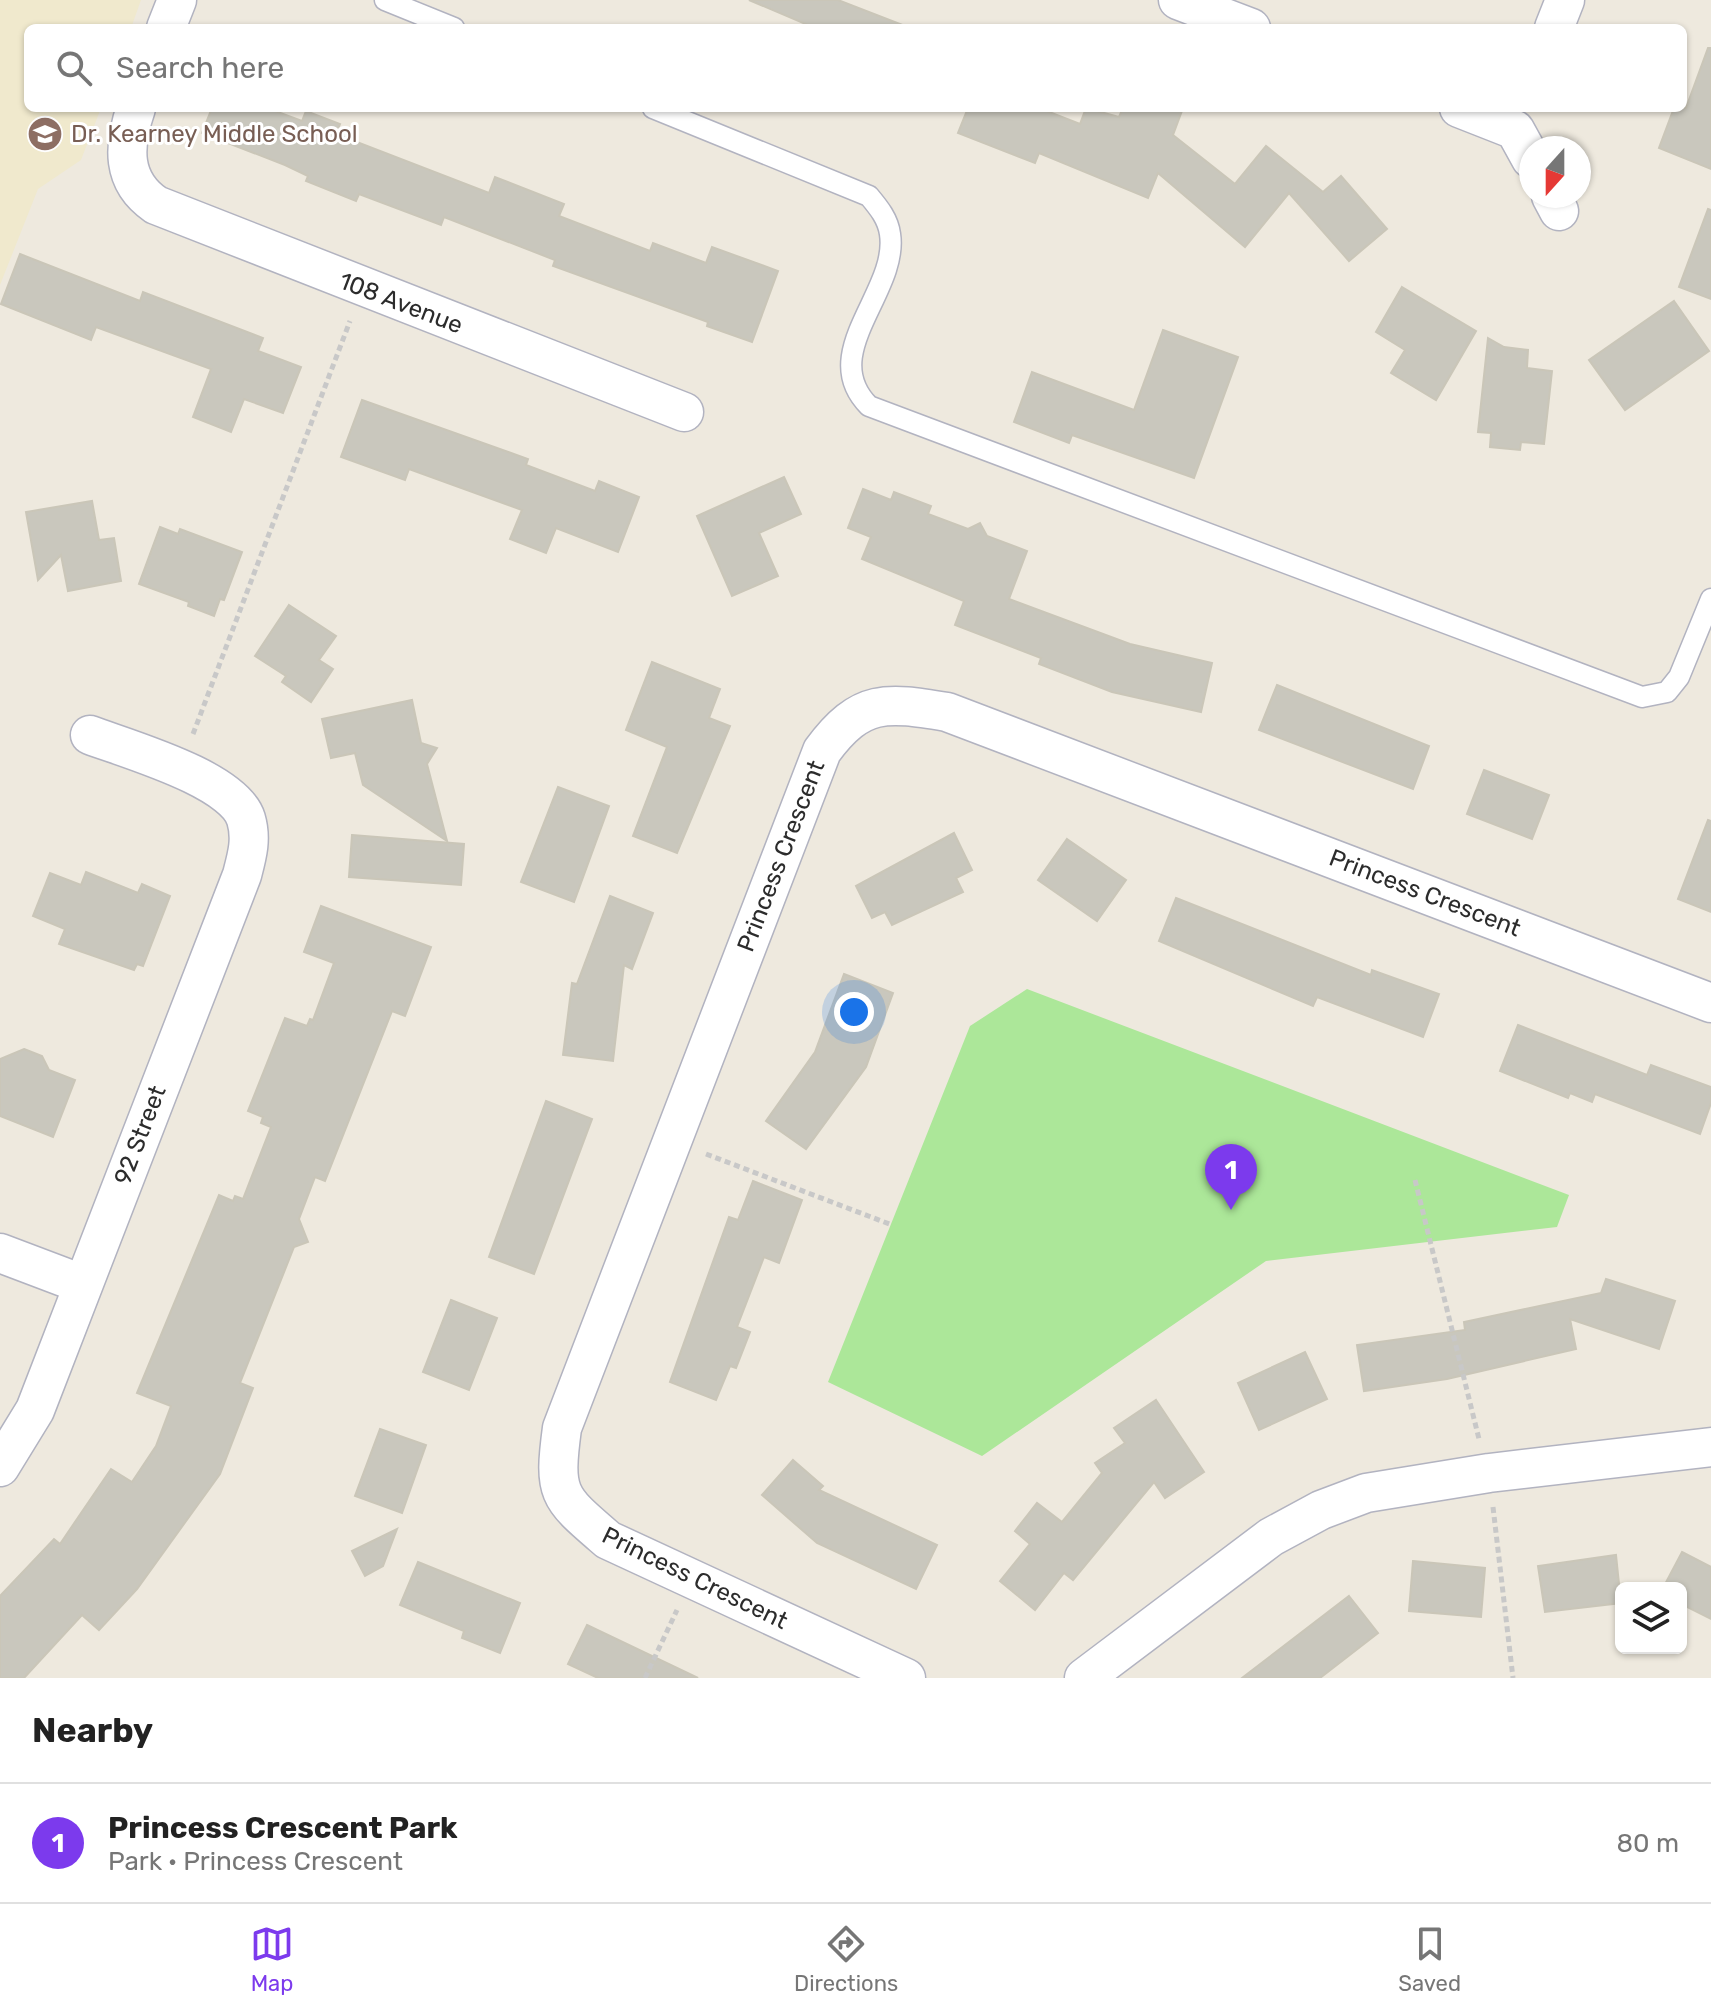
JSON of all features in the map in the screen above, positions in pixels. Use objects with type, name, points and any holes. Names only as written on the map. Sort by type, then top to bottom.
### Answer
[{"type":"street","points":[[168,24],[177,0]]},
{"type":"street","points":[[1178,0],[1241,24]]},
{"type":"street","points":[[1556,24],[1565,0]]},
{"type":"street","name":"108 Avenue","points":[[135,112],[129,141],[129,178],[139,193],[179,216],[684,412]]},
{"type":"street","points":[[1470,112],[1523,132]]},
{"type":"street","name":"Princess Crescent","points":[[906,1678],[608,1540],[569,1506],[556,1473],[562,1428],[822,751],[842,723],[872,708],[901,705],[947,712],[1711,1003]]},
{"type":"street","points":[[90,735],[180,769]]},
{"type":"street","name":"92 Street","points":[[0,1467],[35,1410],[242,875],[250,845],[246,817],[233,799],[180,769]]},
{"type":"street","points":[[0,1253],[82,1284]]},
{"type":"street","points":[[1084,1678],[1271,1537],[1321,1510],[1366,1493],[1489,1473],[1711,1447]]},
{"type":"lane","points":[[385,0],[444,24]]},
{"type":"lane","points":[[663,112],[869,196],[884,214],[891,248],[848,366],[854,390],[869,406],[1642,697],[1667,692],[1679,677],[1711,599]]},
{"type":"path","points":[[180,769],[362,289]]},
{"type":"path","points":[[672,1141],[892,1225]]},
{"type":"path","points":[[1415,1180],[1489,1473],[1513,1678]]},
{"type":"path","points":[[645,1678],[692,1578]]},
{"type":"shaded area","name":"Dr. Kearney Middle School","points":[[0,0],[141,0],[132,24],[24,24],[24,112],[99,112],[81,160],[38,189],[0,285]]},
{"type":"green space","points":[[1027,989],[1569,1195],[1557,1227],[1266,1261],[982,1456],[828,1382],[970,1026]]},
{"type":"building","points":[[749,0],[838,0],[900,24],[806,24]]},
{"type":"building","points":[[1708,48],[1711,48],[1711,169],[1659,148],[1672,112],[1687,112]]},
{"type":"building","points":[[210,112],[278,112],[302,121],[306,112],[309,112],[340,124],[336,134],[489,193],[495,177],[564,204],[559,216],[650,251],[653,243],[706,263],[712,247],[778,271],[752,342],[707,326],[708,322],[553,266],[555,260],[444,217],[441,225],[359,194],[356,201],[306,181],[308,176],[285,165],[202,133]]},
{"type":"building","points":[[966,112],[1049,112],[1080,124],[1084,112],[1119,117],[1121,112],[1182,112],[1173,135],[1235,184],[1266,146],[1323,192],[1341,176],[1387,229],[1349,261],[1289,193],[1245,247],[1158,173],[1148,198],[1039,153],[1035,163],[958,133]]},
{"type":"building","points":[[1708,209],[1711,210],[1711,299],[1679,287]]},
{"type":"building","points":[[20,254],[140,301],[143,292],[263,338],[258,351],[301,367],[283,413],[244,399],[231,432],[193,417],[211,369],[96,327],[91,340],[1,304]]},
{"type":"building","points":[[1402,287],[1476,331],[1436,400],[1391,373],[1405,350],[1376,332]]},
{"type":"building","points":[[1674,301],[1709,351],[1625,410],[1589,360]]},
{"type":"building","points":[[1163,330],[1238,357],[1194,478],[1072,435],[1069,443],[1014,422],[1032,372],[1134,410]]},
{"type":"building","points":[[1488,338],[1504,347],[1528,350],[1527,368],[1552,371],[1544,444],[1521,442],[1520,450],[1490,447],[1491,433],[1478,432]]},
{"type":"building","points":[[362,400],[528,459],[526,465],[595,491],[599,481],[639,497],[618,552],[556,528],[546,553],[510,539],[522,510],[409,469],[405,480],[341,457]]},
{"type":"building","points":[[784,477],[801,514],[759,533],[778,576],[732,596],[697,516]]},
{"type":"building","points":[[863,489],[891,500],[894,492],[931,506],[928,514],[968,529],[980,523],[987,536],[1027,551],[1009,599],[1130,644],[1212,663],[1201,712],[1112,692],[1039,664],[1041,658],[955,625],[964,601],[862,559],[871,537],[848,528]]},
{"type":"building","points":[[92,501],[99,540],[114,538],[121,581],[68,591],[61,555],[38,580],[26,512]]},
{"type":"building","points":[[160,527],[178,534],[180,529],[242,552],[224,600],[220,599],[214,616],[188,606],[189,602],[139,584]]},
{"type":"building","points":[[289,605],[336,636],[319,660],[333,669],[311,702],[282,682],[286,676],[255,656]]},
{"type":"building","points":[[652,662],[720,689],[709,718],[730,726],[677,853],[633,836],[667,747],[626,730]]},
{"type":"building","points":[[1277,685],[1429,746],[1413,789],[1259,730]]},
{"type":"building","points":[[412,700],[421,743],[437,748],[427,764],[447,841],[363,785],[355,753],[331,758],[322,719]]},
{"type":"building","points":[[1484,770],[1549,795],[1532,839],[1467,814]]},
{"type":"building","points":[[558,787],[609,806],[574,902],[521,882]]},
{"type":"building","points":[[1708,820],[1711,821],[1711,912],[1678,899]]},
{"type":"building","points":[[954,833],[972,870],[956,878],[963,892],[892,925],[885,912],[872,918],[856,886]]},
{"type":"building","points":[[352,835],[464,844],[461,885],[349,877]]},
{"type":"building","points":[[1067,839],[1126,880],[1097,921],[1038,880]]},
{"type":"building","points":[[86,872],[138,893],[142,884],[170,896],[143,966],[137,964],[134,970],[59,944],[65,929],[33,916],[50,873],[81,885]]},
{"type":"building","points":[[610,896],[653,913],[632,969],[624,965],[613,1061],[563,1055],[572,983],[577,984]]},
{"type":"building","points":[[1176,898],[1371,975],[1372,970],[1439,994],[1423,1037],[1317,997],[1313,1006],[1159,941]]},
{"type":"building","points":[[321,906],[431,947],[405,1016],[392,1011],[325,1181],[315,1177],[299,1219],[308,1242],[294,1247],[240,1383],[253,1388],[220,1474],[137,1589],[99,1630],[82,1615],[24,1678],[0,1678],[0,1596],[54,1539],[60,1544],[111,1469],[132,1482],[156,1446],[171,1406],[137,1393],[219,1195],[233,1201],[235,1196],[243,1199],[271,1127],[261,1123],[263,1117],[248,1111],[285,1018],[307,1026],[310,1019],[313,1020],[334,963],[304,952]]},
{"type":"building","points":[[844,974],[893,993],[866,1067],[806,1149],[766,1121],[815,1052]]},
{"type":"building","points":[[1518,1025],[1647,1075],[1651,1065],[1711,1087],[1711,1103],[1700,1134],[1595,1094],[1592,1102],[1570,1093],[1568,1098],[1500,1071]]},
{"type":"building","points":[[24,1049],[42,1056],[49,1070],[75,1080],[53,1137],[0,1116],[0,1059]]},
{"type":"building","points":[[546,1101],[592,1119],[534,1274],[489,1257]]},
{"type":"building","points":[[753,1181],[802,1200],[779,1263],[764,1257],[737,1327],[750,1332],[736,1368],[730,1366],[716,1400],[670,1382],[729,1217],[738,1220]]},
{"type":"building","points":[[1606,1279],[1675,1301],[1659,1349],[1570,1319],[1576,1349],[1447,1379],[1364,1391],[1357,1345],[1465,1330],[1464,1322],[1601,1293]]},
{"type":"building","points":[[451,1300],[497,1318],[469,1390],[423,1372]]},
{"type":"building","points":[[1305,1352],[1327,1399],[1259,1430],[1238,1383]]},
{"type":"building","points":[[1156,1400],[1204,1472],[1165,1498],[1154,1482],[1073,1580],[1064,1573],[1035,1610],[1000,1581],[1030,1544],[1015,1531],[1037,1503],[1062,1522],[1102,1473],[1095,1463],[1125,1443],[1114,1428]]},
{"type":"building","points":[[380,1429],[426,1445],[402,1513],[355,1496]]},
{"type":"building","points":[[793,1460],[823,1486],[819,1490],[937,1545],[916,1589],[817,1543],[762,1495]]},
{"type":"building","points":[[397,1529],[383,1566],[365,1576],[352,1551]]},
{"type":"building","points":[[1682,1552],[1711,1567],[1711,1619],[1687,1607],[1687,1582],[1666,1582]]},
{"type":"building","points":[[1616,1555],[1619,1582],[1615,1582],[1615,1604],[1545,1612],[1538,1566]]},
{"type":"building","points":[[1413,1561],[1485,1568],[1481,1617],[1409,1611]]},
{"type":"building","points":[[418,1562],[520,1603],[500,1653],[462,1638],[464,1631],[400,1605]]},
{"type":"building","points":[[1349,1596],[1378,1633],[1320,1678],[1242,1678]]},
{"type":"building","points":[[587,1625],[698,1678],[598,1678],[568,1664]]},
{"type":"place","name":"Dr. Kearney Middle School","points":[[45,134]]},
{"type":"place","name":"Princess Crescent Park","points":[[1231,1210]]}]
